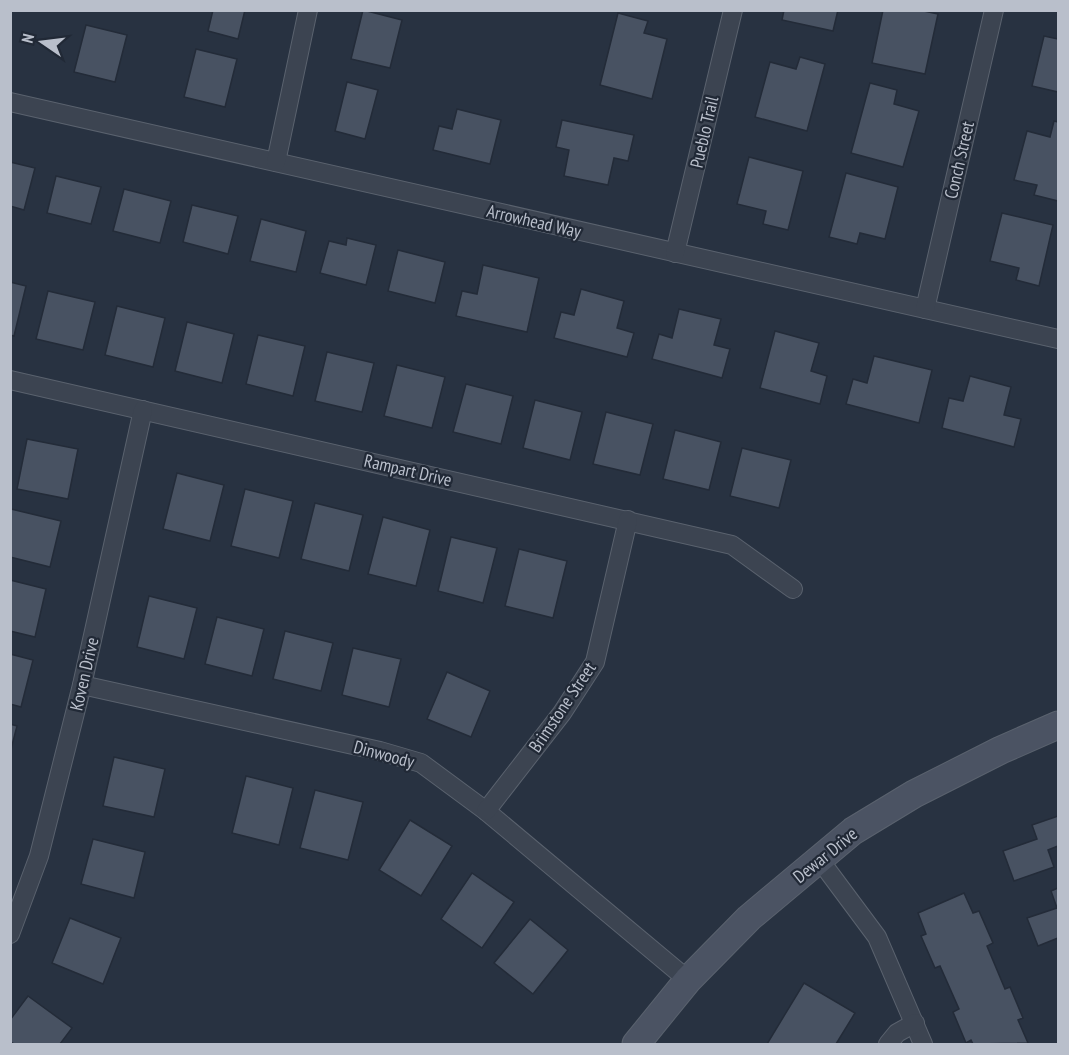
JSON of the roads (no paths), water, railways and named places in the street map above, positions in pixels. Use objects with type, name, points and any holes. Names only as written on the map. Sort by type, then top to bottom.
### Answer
[{"type":"street","points":[[276,162],[308,10]]},
{"type":"street","name":"Pueblo Trail","points":[[675,253],[733,10]]},
{"type":"street","name":"Conch Street","points":[[925,309],[994,10]]},
{"type":"street","name":"Arrowhead Way","points":[[10,102],[1059,339]]},
{"type":"street","name":"Rampart Drive","points":[[10,380],[732,545],[793,589]]},
{"type":"street","name":"Koven Drive","points":[[10,934],[39,856],[82,685],[143,410]]},
{"type":"street","name":"Brimstone Street","points":[[486,811],[562,713],[596,663],[628,520]]},
{"type":"street","name":"Dinwoody","points":[[82,685],[380,751],[421,763],[486,811],[688,980]]},
{"type":"street","name":"Dewar Drive","points":[[636,1044],[688,980],[749,918],[853,831],[914,794],[1000,750],[1059,725]]},
{"type":"street","points":[[819,859],[877,937],[923,1044]]},
{"type":"street","points":[[888,1044],[897,1033],[915,1023]]}]
